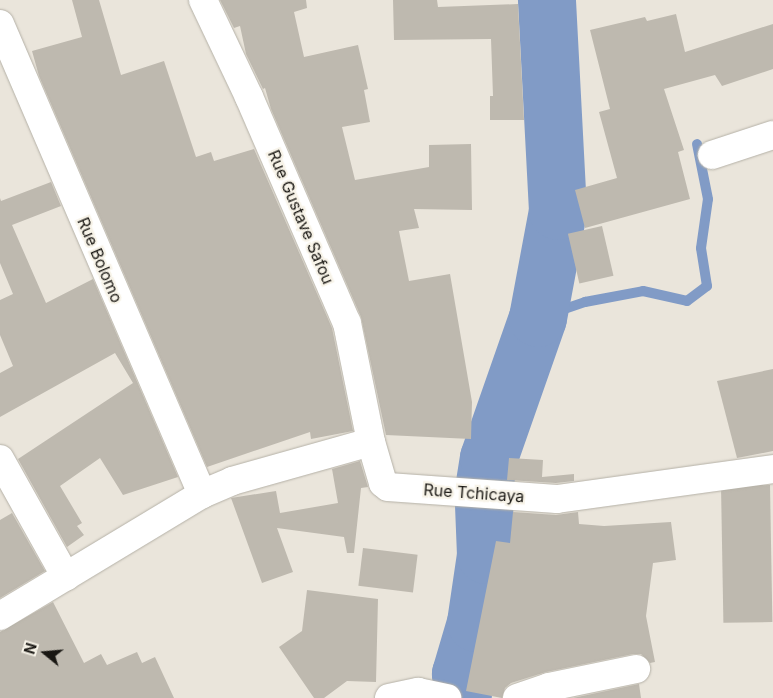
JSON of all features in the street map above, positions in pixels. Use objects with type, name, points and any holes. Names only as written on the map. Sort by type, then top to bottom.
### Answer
[{"type":"street","name":"Rue Gustave Safou","points":[[203,0],[249,97],[347,323],[371,442]]},
{"type":"street","name":"Rue Bolomo","points":[[0,24],[207,491]]},
{"type":"street","points":[[712,155],[773,135]]},
{"type":"street","name":"Rue Tchicaya","points":[[371,442],[383,483],[388,486],[557,499],[773,468]]},
{"type":"street","points":[[0,616],[207,491],[371,442]]},
{"type":"street","points":[[0,459],[66,577]]},
{"type":"street","points":[[517,698],[549,687],[636,669]]},
{"type":"street","points":[[389,698],[418,692],[447,698]]},
{"type":"building","points":[[72,0],[99,0],[121,75],[164,61],[196,157],[211,152],[214,161],[254,149],[332,328],[353,431],[311,439],[310,432],[207,467],[39,76],[32,51],[82,37]]},
{"type":"building","points":[[220,0],[306,0],[307,8],[294,12],[304,57],[358,45],[368,89],[364,90],[370,122],[342,127],[355,180],[429,167],[429,145],[471,144],[472,210],[414,209],[419,228],[399,231],[409,281],[450,274],[472,402],[471,439],[386,435],[361,317],[271,109],[265,88],[263,89],[246,54],[240,26],[234,28]]},
{"type":"building","points":[[393,0],[437,0],[438,7],[518,4],[524,120],[490,120],[490,96],[493,96],[491,39],[394,40]]},
{"type":"building","points":[[676,14],[685,52],[773,24],[773,69],[722,86],[715,75],[664,89],[684,150],[678,152],[690,199],[585,228],[575,190],[617,178],[599,112],[610,109],[590,30],[645,17],[647,21]]},
{"type":"building","points":[[51,182],[61,206],[12,225],[46,303],[93,279],[178,477],[123,495],[100,458],[60,486],[82,523],[77,526],[84,535],[67,547],[18,459],[133,383],[115,353],[0,417],[0,373],[13,366],[0,335],[0,300],[13,294],[0,263],[0,198],[1,201]]},
{"type":"building","points":[[602,226],[613,276],[579,284],[568,234]]},
{"type":"building","points":[[773,369],[773,451],[737,458],[717,381]]},
{"type":"building","points":[[509,458],[543,460],[542,477],[574,474],[574,481],[556,483],[507,480]]},
{"type":"building","points":[[360,461],[368,487],[361,488],[354,553],[347,553],[344,537],[277,528],[293,572],[262,583],[231,498],[276,491],[280,513],[338,503],[332,469]]},
{"type":"building","points":[[770,485],[772,622],[723,623],[721,486]]},
{"type":"building","points":[[513,512],[556,515],[578,512],[579,524],[604,526],[671,522],[676,560],[653,563],[646,616],[655,662],[650,663],[641,654],[633,654],[546,672],[511,683],[505,688],[502,698],[466,691],[496,541],[510,543]]},
{"type":"building","points":[[12,513],[45,571],[0,598],[0,520]]},
{"type":"building","points":[[363,548],[418,555],[413,592],[358,586]]},
{"type":"building","points":[[307,590],[378,599],[376,682],[347,681],[324,698],[314,698],[279,647],[302,631]]},
{"type":"building","points":[[53,602],[84,663],[101,654],[107,665],[137,652],[142,663],[155,657],[174,698],[0,698],[0,632]]},
{"type":"building","points":[[639,684],[641,698],[573,698]]},
{"type":"waterway","points":[[485,483],[489,458],[538,318],[558,211],[547,0]]},
{"type":"waterway","points":[[538,318],[585,302],[643,291],[687,301],[707,286],[701,248],[708,199],[697,144]]},
{"type":"waterway","points":[[463,694],[461,674],[476,623],[486,555],[484,505]]}]
